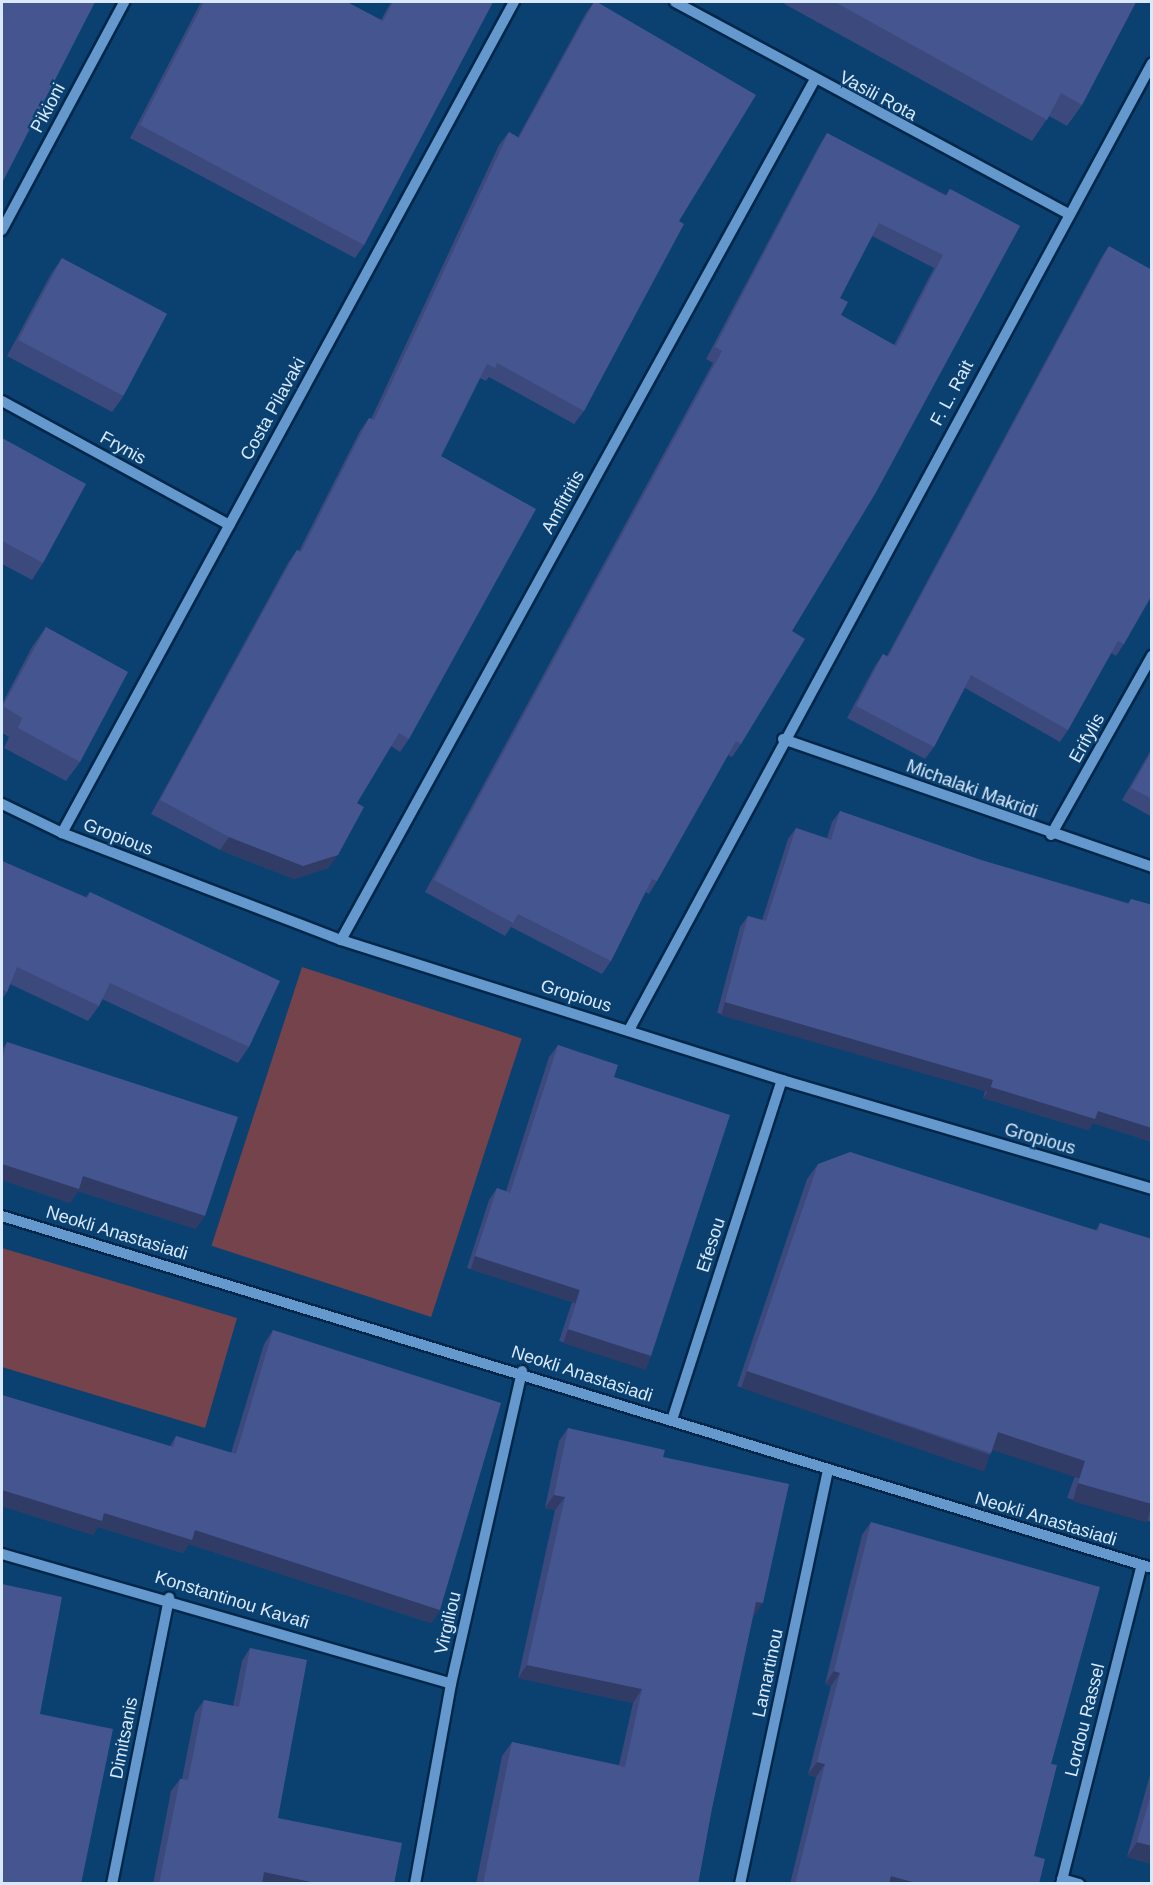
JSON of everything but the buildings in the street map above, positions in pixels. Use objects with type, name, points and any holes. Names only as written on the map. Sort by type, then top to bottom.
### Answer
[{"type":"street","name":"Pikioni","points":[[2,230],[124,2]]},
{"type":"street","name":"Costa Pilavaki","points":[[62,833],[514,2]]},
{"type":"street","name":"Vasili Rota","points":[[675,2],[814,81],[1068,214]]},
{"type":"street","name":"F. L. Rait","points":[[629,1030],[783,739],[1152,63]]},
{"type":"street","name":"Amfitritis","points":[[341,940],[814,81]]},
{"type":"street","name":"Frynis","points":[[2,401],[229,525]]},
{"type":"street","name":"Erifylis","points":[[1052,836],[1152,656]]},
{"type":"street","name":"Michalaki Makridi","points":[[783,739],[1052,836],[1152,867]]},
{"type":"street","name":"Gropious","points":[[2,804],[62,833],[341,940],[782,1080],[1152,1189]]},
{"type":"street","name":"Efesou","points":[[672,1420],[782,1080]]},
{"type":"street","name":"Neokli Anastasiadi","points":[[2,1216],[522,1371],[828,1470],[1147,1566]]},
{"type":"street","name":"Virgiliou","points":[[415,1884],[451,1684],[522,1371]]},
{"type":"street","name":"Lamartinou","points":[[740,1884],[828,1470]]},
{"type":"street","name":"Konstantinou Kavafi","points":[[2,1554],[169,1598],[451,1684]]},
{"type":"street","name":"Lordou Rassel","points":[[1061,1881],[1147,1566]]},
{"type":"street","name":"Dimitsanis","points":[[112,1884],[169,1598]]},
{"type":"street","points":[[1061,1881],[1079,1884]]},
{"type":"shaded area","points":[[302,967],[522,1038],[431,1317],[211,1246]]},
{"type":"shaded area","points":[[2,1248],[237,1318],[205,1428],[2,1367]]}]
